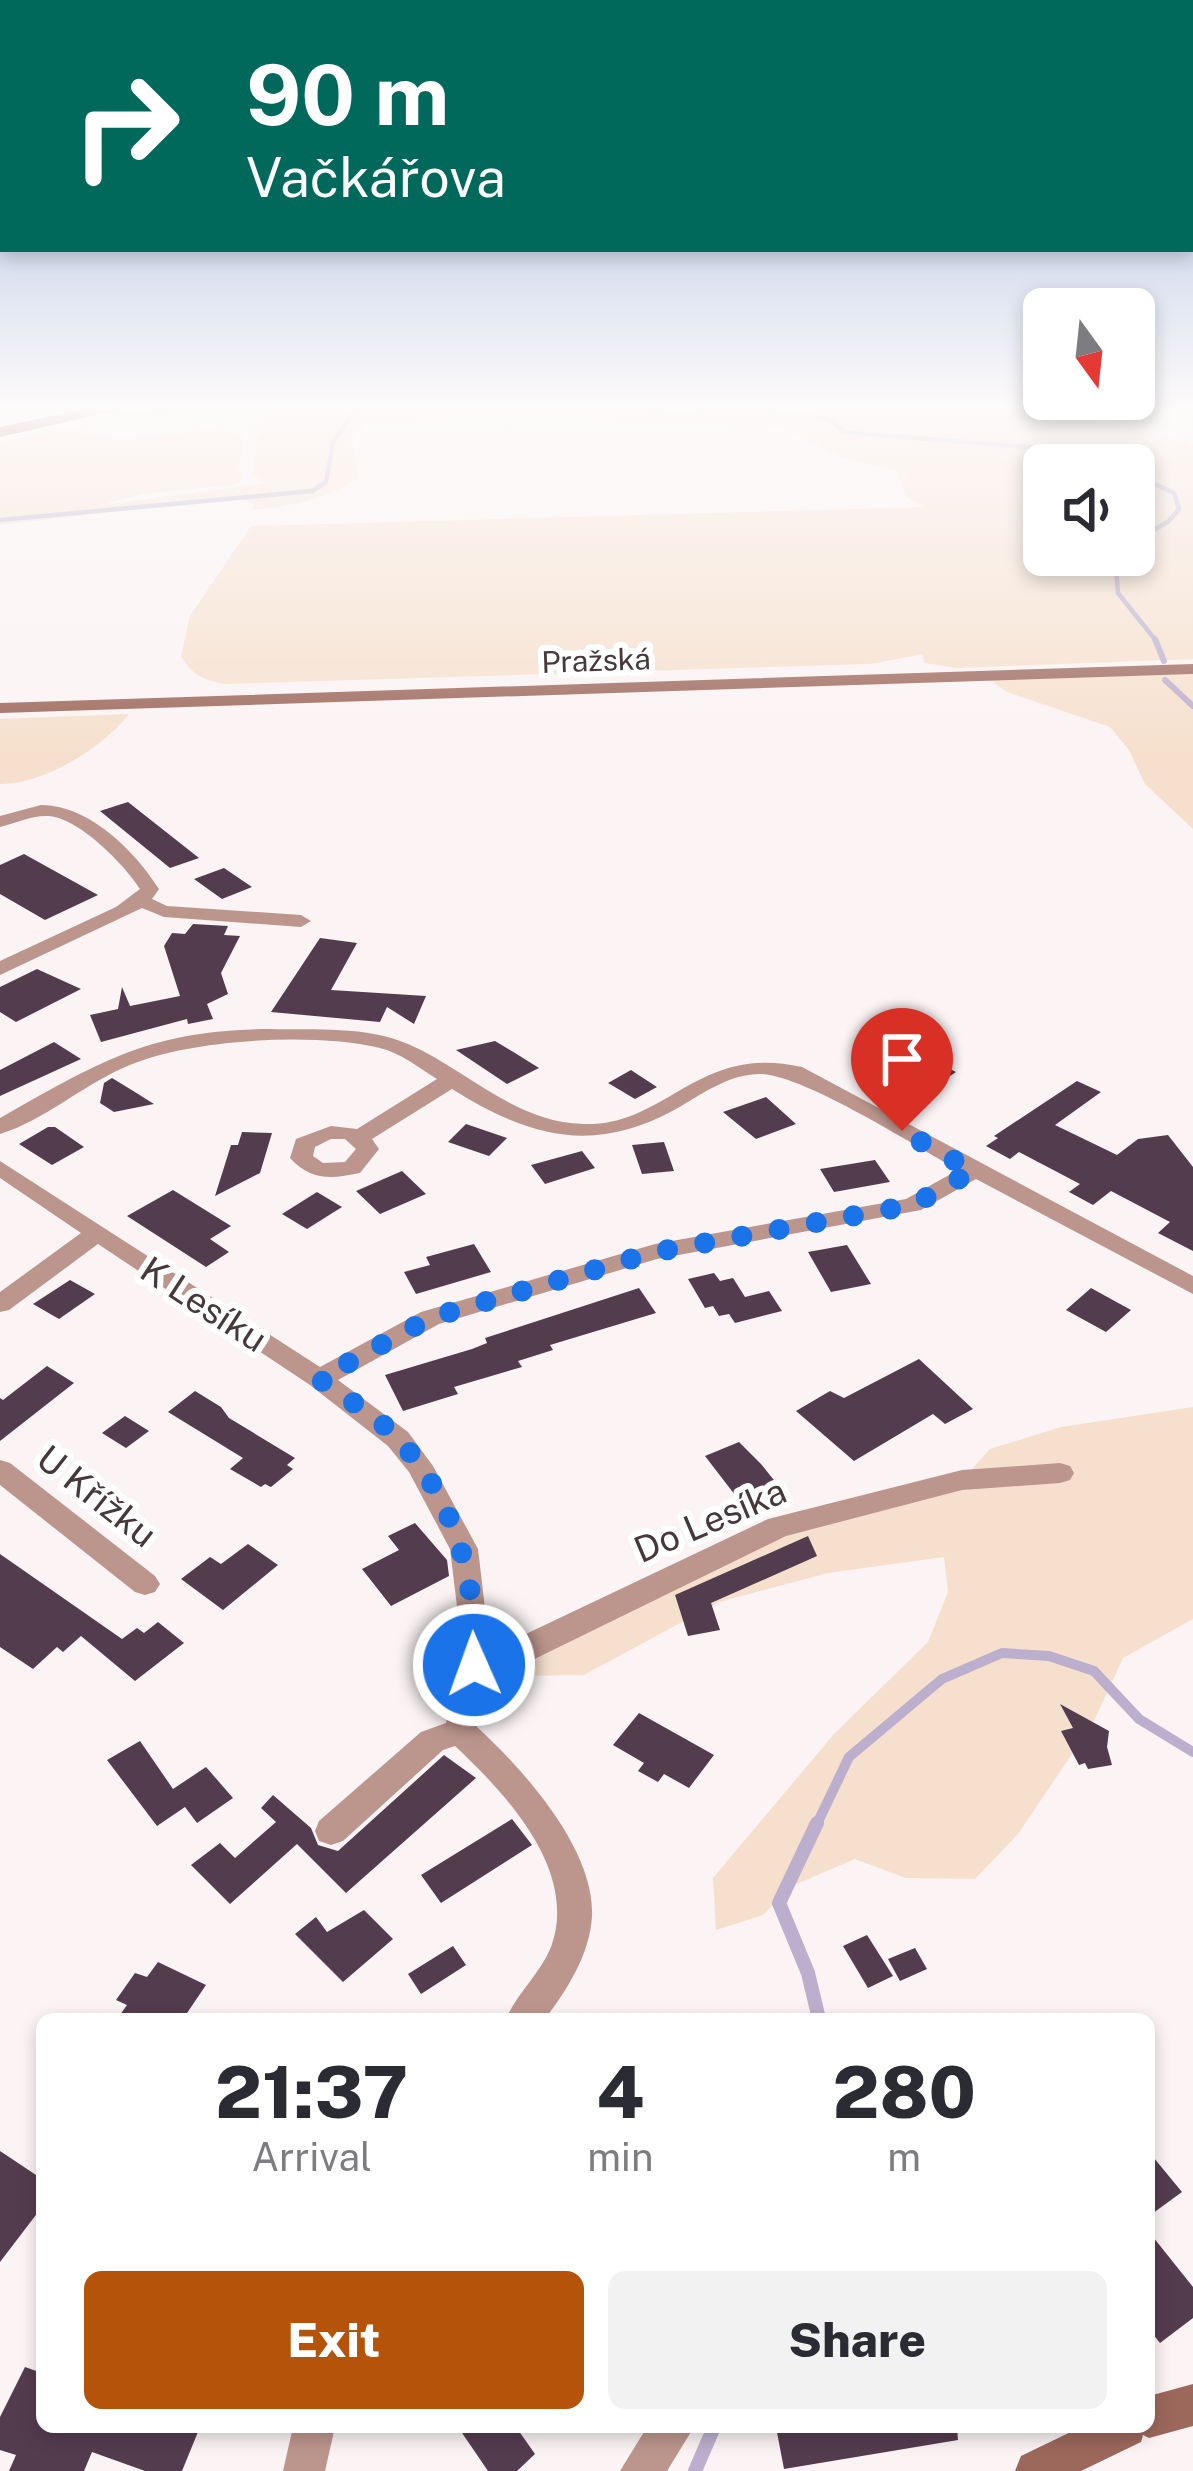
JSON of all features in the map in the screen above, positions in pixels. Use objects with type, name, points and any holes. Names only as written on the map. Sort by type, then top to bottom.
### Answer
[{"type":"main road","name":"Pražská","points":[[0,708],[1193,669]]},
{"type":"main road","points":[[1155,2415],[1193,2405]]},
{"type":"main road","points":[[1036,2471],[1114,2433]]},
{"type":"street","points":[[0,822],[32,811],[72,816],[143,874],[150,889],[141,901],[0,969]]},
{"type":"street","points":[[141,901],[164,911],[301,921]]},
{"type":"street","points":[[0,1126],[125,1058],[160,1047],[254,1033],[368,1040],[402,1049],[547,1129],[594,1131],[635,1121],[732,1071],[762,1067],[794,1072],[1193,1286]]},
{"type":"street","points":[[359,1137],[451,1080]]},
{"type":"street","name":"K Lesíku","points":[[0,1168],[319,1379],[398,1438],[464,1549],[476,1631],[460,1731]]},
{"type":"street","points":[[319,1379],[430,1318],[655,1252],[913,1205],[973,1171]]},
{"type":"street","points":[[0,1304],[95,1234]]},
{"type":"street","name":"U Křížku","points":[[0,1470],[145,1584]]},
{"type":"street","name":"Do Lesíka","points":[[474,1665],[497,1663],[778,1527],[962,1480],[1060,1474]]},
{"type":"street","points":[[331,1831],[432,1741],[460,1731],[494,1762],[546,1830],[574,1882],[576,1925],[557,1978],[529,2013]]},
{"type":"street","points":[[304,2471],[313,2433]]},
{"type":"street","points":[[641,2471],[669,2433]]},
{"type":"shaded area","points":[[1023,525],[1023,576],[1155,576],[1155,525],[1193,525],[1193,659],[956,668],[924,663],[923,654],[871,664],[225,684],[199,676],[181,656],[190,616],[251,526]]},
{"type":"shaded area","points":[[1193,674],[1193,829],[1145,784],[1129,750],[1110,727],[1007,692],[990,680]]},
{"type":"shaded area","points":[[129,714],[104,739],[70,762],[34,778],[0,784],[0,719]]},
{"type":"shaded area","points":[[1193,1407],[1193,1619],[1123,1658],[1093,1723],[1018,1834],[975,1879],[906,1878],[855,1859],[792,1886],[763,1915],[716,1930],[713,1878],[834,1734],[928,1642],[948,1592],[944,1557],[828,1573],[719,1602],[584,1675],[520,1676],[570,1626],[726,1551],[962,1480],[990,1449],[1061,1427]]},
{"type":"building","points":[[128,802],[199,858],[170,868],[100,811]]},
{"type":"building","points":[[24,854],[98,895],[45,920],[0,894],[0,865]]},
{"type":"building","points":[[224,868],[252,887],[222,899],[194,879]]},
{"type":"building","points":[[193,924],[228,926],[224,935],[240,936],[221,973],[228,994],[207,1004],[213,1019],[188,1024],[187,1019],[101,1042],[90,1015],[118,1009],[122,987],[130,1006],[180,996],[164,946],[172,933],[185,934]]},
{"type":"building","points":[[320,938],[357,943],[331,990],[426,996],[414,1024],[387,1007],[380,1022],[271,1012]]},
{"type":"building","points":[[37,969],[81,989],[16,1022],[0,1012],[0,987]]},
{"type":"building","points":[[495,1041],[539,1068],[507,1084],[456,1050]]},
{"type":"building","points":[[54,1042],[81,1059],[0,1096],[0,1070]]},
{"type":"building","points":[[896,1046],[956,1072],[922,1095],[865,1066]]},
{"type":"building","points":[[631,1070],[657,1087],[635,1099],[608,1083]]},
{"type":"building","points":[[112,1078],[154,1104],[114,1112],[100,1103],[104,1083]]},
{"type":"building","points":[[1077,1081],[1101,1092],[1055,1125],[1117,1155],[1138,1139],[1168,1135],[1193,1167],[1193,1251],[1158,1233],[1170,1222],[1111,1191],[1093,1205],[1069,1192],[1080,1184],[1019,1152],[1010,1159],[986,1146]]},
{"type":"building","points":[[766,1097],[796,1124],[756,1139],[723,1112]]},
{"type":"building","points":[[466,1124],[507,1138],[489,1156],[448,1142]]},
{"type":"building","points":[[48,1127],[84,1147],[52,1165],[19,1144]]},
{"type":"building","points":[[242,1132],[272,1133],[260,1173],[215,1196],[231,1145],[238,1145]]},
{"type":"building","points":[[664,1142],[674,1171],[642,1174],[632,1145]]},
{"type":"building","points":[[582,1151],[595,1168],[545,1184],[531,1165]]},
{"type":"building","points":[[875,1160],[890,1182],[834,1192],[820,1169]]},
{"type":"building","points":[[402,1171],[426,1194],[380,1214],[356,1191]]},
{"type":"building","points":[[173,1190],[231,1226],[210,1239],[229,1252],[206,1267],[127,1216]]},
{"type":"building","points":[[317,1192],[342,1207],[307,1229],[282,1214]]},
{"type":"building","points":[[474,1244],[491,1272],[416,1294],[404,1272],[430,1265],[426,1257]]},
{"type":"building","points":[[847,1245],[871,1284],[831,1292],[808,1252]]},
{"type":"building","points":[[714,1273],[720,1281],[733,1278],[745,1297],[769,1291],[782,1311],[735,1323],[729,1314],[719,1316],[713,1306],[705,1308],[688,1279]]},
{"type":"building","points":[[70,1280],[95,1294],[59,1319],[33,1304]]},
{"type":"building","points":[[639,1288],[656,1313],[550,1345],[553,1350],[518,1361],[522,1367],[454,1387],[458,1394],[403,1411],[385,1375],[472,1349],[487,1343],[485,1338]]},
{"type":"building","points":[[1091,1288],[1131,1310],[1106,1332],[1066,1310]]},
{"type":"building","points":[[919,1359],[973,1409],[945,1424],[933,1414],[854,1461],[796,1411],[830,1391],[844,1398]]},
{"type":"building","points":[[47,1366],[74,1383],[0,1441],[0,1398]]},
{"type":"building","points":[[195,1391],[295,1458],[287,1465],[293,1469],[271,1487],[261,1487],[230,1469],[243,1458],[168,1412]]},
{"type":"building","points":[[125,1416],[149,1431],[126,1448],[102,1433]]},
{"type":"building","points":[[739,1442],[790,1500],[756,1514],[739,1493],[735,1495],[705,1456]]},
{"type":"building","points":[[415,1523],[447,1560],[449,1576],[391,1606],[362,1569],[399,1550],[388,1536]]},
{"type":"building","points":[[808,1536],[817,1556],[711,1603],[720,1630],[688,1636],[675,1595]]},
{"type":"building","points":[[248,1544],[278,1565],[223,1610],[181,1579],[210,1557],[221,1564]]},
{"type":"building","points":[[0,1554],[122,1639],[137,1628],[144,1633],[158,1622],[184,1643],[135,1681],[81,1636],[63,1652],[57,1647],[33,1669],[0,1647]]},
{"type":"building","points":[[1060,1704],[1109,1731],[1112,1765],[1088,1769],[1085,1763],[1079,1765],[1061,1731],[1073,1728]]},
{"type":"building","points":[[639,1713],[714,1755],[689,1788],[664,1774],[658,1782],[638,1771],[644,1763],[613,1745]]},
{"type":"building","points":[[140,1741],[173,1789],[206,1767],[233,1798],[197,1823],[185,1807],[157,1826],[107,1760]]},
{"type":"building","points":[[444,1755],[476,1778],[346,1893],[297,1844],[230,1904],[191,1865],[220,1843],[235,1858],[276,1822],[261,1808],[273,1795],[311,1828],[318,1845],[338,1851]]},
{"type":"building","points":[[512,1819],[532,1845],[441,1903],[421,1875]]},
{"type":"building","points":[[364,1910],[393,1939],[343,1982],[295,1934],[316,1917],[327,1932]]},
{"type":"building","points":[[867,1935],[893,1976],[868,1988],[843,1946]]},
{"type":"building","points":[[453,1946],[466,1965],[421,1994],[408,1974]]},
{"type":"building","points":[[915,1948],[927,1969],[900,1981],[888,1959]]},
{"type":"building","points":[[158,1962],[206,1985],[187,2013],[121,2013],[127,2005],[116,2000],[135,1973],[147,1977]]},
{"type":"building","points":[[0,2151],[36,2175],[36,2215],[0,2262]]},
{"type":"building","points":[[1155,2159],[1182,2192],[1155,2212]]},
{"type":"building","points":[[1155,2240],[1193,2287],[1193,2318],[1160,2343],[1155,2337]]},
{"type":"building","points":[[25,2367],[36,2371],[36,2433],[198,2433],[182,2471],[145,2471],[92,2452],[84,2471],[9,2471],[16,2455],[0,2450],[0,2417]]},
{"type":"building","points":[[462,2433],[520,2433],[535,2454],[517,2471],[488,2471]]},
{"type":"building","points":[[777,2433],[957,2433],[958,2440],[784,2469]]},
{"type":"waterway","points":[[1155,529],[1162,525]]},
{"type":"waterway","points":[[1117,576],[1118,593],[1155,640]]},
{"type":"waterway","points":[[1155,640],[1164,661]]},
{"type":"waterway","points":[[1165,680],[1193,706]]},
{"type":"waterway","points":[[816,1826],[849,1757],[942,1679],[1002,1653],[1049,1656],[1094,1671],[1139,1719],[1193,1752]]},
{"type":"waterway","points":[[817,1823],[779,1903],[808,1973],[818,2013]]},
{"type":"waterway","points":[[695,2471],[711,2433]]},
{"type":"route","points":[[474,1665],[476,1631],[464,1549],[419,1466],[398,1438],[319,1379],[430,1318],[655,1252],[913,1205],[973,1171],[902,1131]]}]
